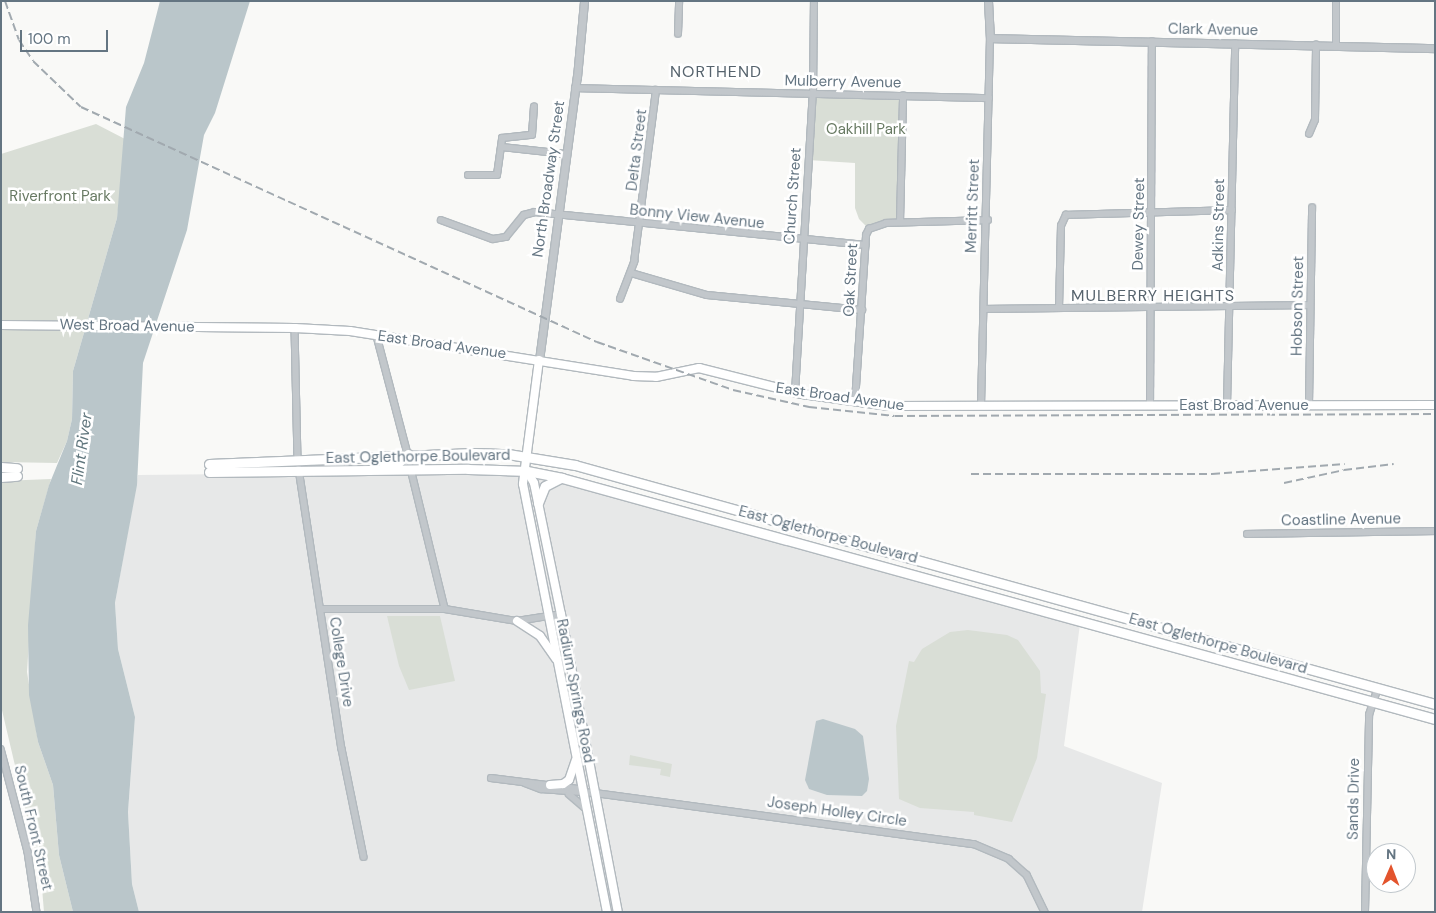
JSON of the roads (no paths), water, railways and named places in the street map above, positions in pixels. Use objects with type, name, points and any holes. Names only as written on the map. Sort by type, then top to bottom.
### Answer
[{"type":"main road","name":"West Broad Avenue","points":[[1,324],[253,327]]},
{"type":"main road","name":"East Broad Avenue","points":[[253,327],[295,328],[377,336],[643,377],[699,368],[795,393],[889,406],[1435,405]]},
{"type":"main road","name":"Radium Springs Road","points":[[539,360],[524,484],[607,912]]},
{"type":"main road","name":"East Oglethorpe Boulevard","points":[[209,468],[299,464],[408,454],[489,453],[528,457],[593,469],[1435,704]]},
{"type":"main road","points":[[333,469],[399,462],[408,454]]},
{"type":"main road","name":"East Oglethorpe Boulevard","points":[[299,464],[333,469],[527,471],[562,478],[1435,719]]},
{"type":"main road","points":[[1,467],[17,472],[1,477]]},
{"type":"main road","name":"Radium Springs Road","points":[[527,471],[538,503],[561,614],[618,912]]},
{"type":"main road","points":[[538,503],[545,486],[562,478]]},
{"type":"main road","points":[[517,621],[540,636],[558,661]]},
{"type":"main road","points":[[550,785],[564,784],[569,780],[576,753]]},
{"type":"street","name":"North Broadway Street","points":[[539,360],[575,88],[584,1]]},
{"type":"street","points":[[678,34],[679,1]]},
{"type":"street","name":"Church Street","points":[[795,393],[802,240],[813,94],[814,1]]},
{"type":"street","points":[[1336,1],[1336,46]]},
{"type":"street","name":"Merritt Street","points":[[981,406],[988,220],[989,4]]},
{"type":"street","name":"Clark Avenue","points":[[990,38],[1435,48]]},
{"type":"street","name":"Dewey Street","points":[[1150,406],[1150,308],[1153,211],[1152,42]]},
{"type":"street","name":"Adkins Street","points":[[1227,406],[1235,44]]},
{"type":"street","points":[[1309,134],[1315,120],[1316,45]]},
{"type":"street","name":"Mulberry Avenue","points":[[575,88],[989,98]]},
{"type":"street","name":"Delta Street","points":[[620,299],[631,273],[640,224],[656,90]]},
{"type":"street","points":[[903,96],[900,222],[988,220]]},
{"type":"street","points":[[468,175],[496,175],[502,138],[532,135],[534,107]]},
{"type":"street","points":[[502,147],[566,154]]},
{"type":"street","name":"Hobson Street","points":[[1309,405],[1312,208]]},
{"type":"street","points":[[1059,308],[1061,226],[1068,215],[1232,210]]},
{"type":"street","name":"Bonny View Avenue","points":[[441,220],[493,239],[511,233],[529,213],[557,214],[640,224],[865,245]]},
{"type":"street","name":"Oak Street","points":[[855,402],[865,245],[869,229],[900,222]]},
{"type":"street","points":[[631,273],[707,295],[862,310]]},
{"type":"street","points":[[984,309],[1310,305]]},
{"type":"street","name":"College Drive","points":[[295,328],[299,464],[342,749],[364,857]]},
{"type":"street","points":[[377,336],[408,454]]},
{"type":"street","points":[[411,469],[445,609]]},
{"type":"street","name":"Coastline Avenue","points":[[1247,534],[1435,532]]},
{"type":"street","points":[[320,609],[445,609],[517,621],[561,614]]},
{"type":"street","name":"Sands Drive","points":[[1365,912],[1372,702],[1378,688]]},
{"type":"street","name":"South Front Street","points":[[1,749],[28,852],[37,912]]},
{"type":"street","points":[[491,778],[584,791]]},
{"type":"street","points":[[525,783],[573,796],[588,811]]},
{"type":"street","points":[[562,792],[584,791]]},
{"type":"street","name":"Joseph Holley Circle","points":[[584,791],[974,844],[1009,859],[1027,875],[1045,912]]},
{"type":"water","name":"Flint River","points":[[160,1],[250,1],[215,113],[204,135],[187,230],[143,363],[137,485],[115,603],[118,649],[135,717],[128,812],[132,884],[139,912],[73,912],[59,855],[53,785],[38,742],[29,695],[28,625],[36,531],[49,485],[67,441],[72,419],[73,371],[117,218],[126,107],[144,63]]},
{"type":"water","points":[[823,719],[855,729],[863,736],[869,779],[867,791],[862,796],[827,795],[809,789],[805,780],[816,721]]},
{"type":"railway","points":[[5,1],[19,40],[33,61],[81,107],[597,342],[733,390],[809,407],[895,416],[1435,414]]},
{"type":"railway","points":[[971,474],[1212,474],[1345,464]]},
{"type":"railway","points":[[1284,483],[1344,470],[1394,464]]},
{"type":"district","name":"NORTHEND","points":[[716,72]]},
{"type":"district","name":"MULBERRY HEIGHTS","points":[[1153,296]]},
{"type":"park label","name":"Oakhill Park","points":[[866,130]]},
{"type":"park label","name":"Riverfront Park","points":[[60,197]]}]
